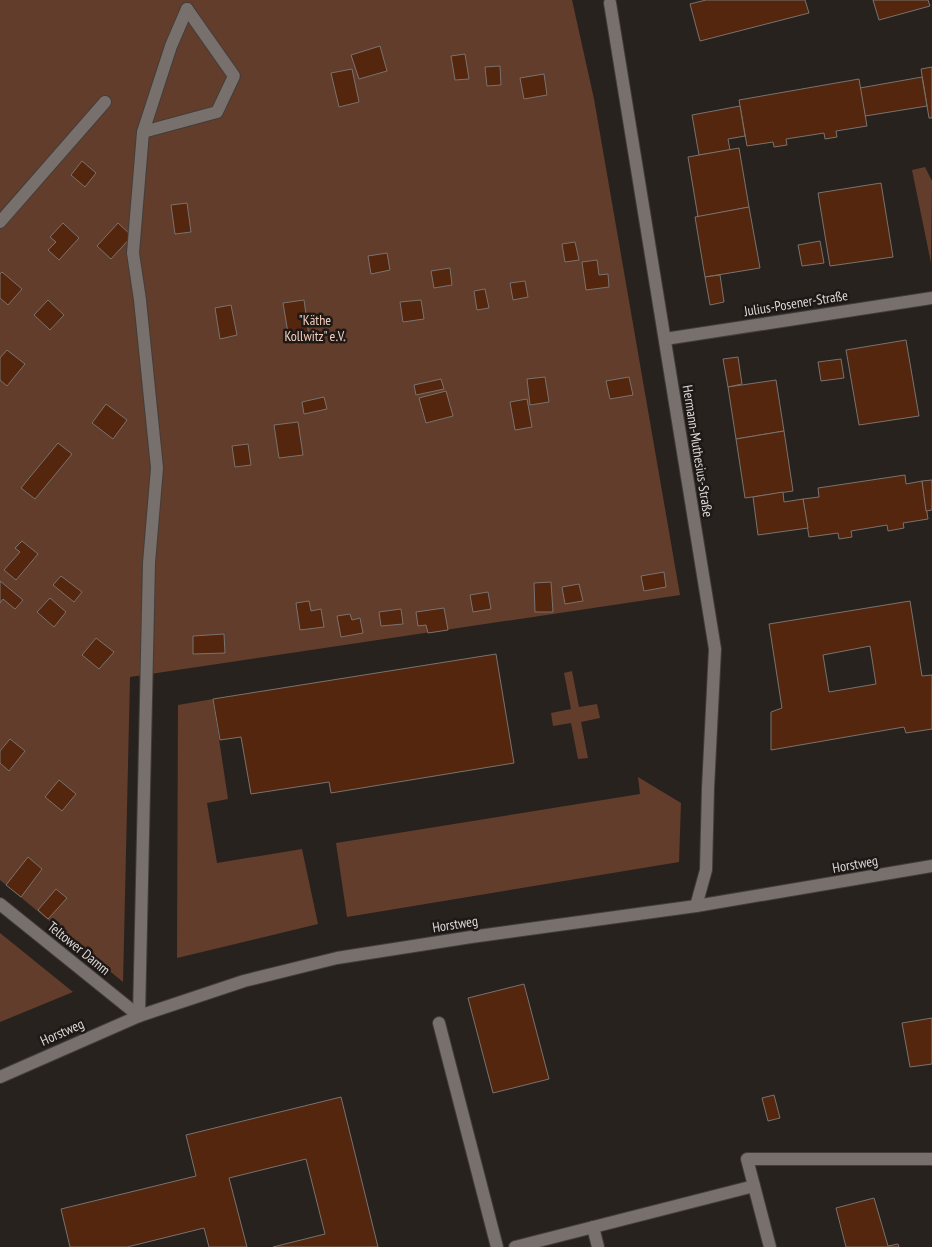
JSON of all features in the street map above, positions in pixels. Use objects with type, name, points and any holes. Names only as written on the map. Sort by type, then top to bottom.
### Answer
[{"type":"street","name":"Hermann-Muthesius-Straße","points":[[610,3],[716,649],[708,788],[706,870],[696,906]]},
{"type":"street","points":[[139,1016],[149,563],[157,468],[140,300],[133,253],[143,132],[171,46],[187,9],[234,76],[217,112],[143,132]]},
{"type":"street","points":[[0,222],[105,102]]},
{"type":"street","name":"Julius-Posener-Straße","points":[[665,339],[932,298]]},
{"type":"street","name":"Horstweg","points":[[0,1077],[139,1016],[244,981],[336,958],[696,906],[932,866]]},
{"type":"street","name":"Teltower Damm","points":[[0,904],[139,1016]]},
{"type":"street","points":[[439,1024],[497,1247]]},
{"type":"street","points":[[770,1247],[747,1159],[932,1160]]},
{"type":"street","points":[[515,1247],[754,1186]]},
{"type":"street","points":[[593,1227],[598,1247]]},
{"type":"green space","name":"\"Käthe Kollwitz\" e.V.","points":[[0,0],[572,0],[594,99],[680,595],[130,677],[123,982],[0,880]]},
{"type":"green space","points":[[925,167],[932,181],[931,263],[912,170]]},
{"type":"green space","points":[[572,671],[579,707],[597,704],[600,718],[581,722],[588,758],[578,759],[571,723],[553,726],[551,713],[571,709],[564,673]]},
{"type":"green space","points":[[213,699],[228,799],[207,803],[217,863],[302,849],[318,924],[177,958],[178,705]]},
{"type":"green space","points":[[638,777],[681,803],[679,862],[347,917],[336,843],[640,794]]},
{"type":"green space","points":[[0,933],[73,992],[0,1022]]},
{"type":"building","points":[[706,0],[805,0],[809,13],[700,41],[690,4]]},
{"type":"building","points":[[873,0],[928,0],[930,6],[879,20]]},
{"type":"building","points":[[380,46],[387,71],[359,79],[351,55]]},
{"type":"building","points":[[465,54],[469,79],[455,80],[451,56]]},
{"type":"building","points":[[500,66],[501,85],[487,86],[485,67]]},
{"type":"building","points":[[932,67],[932,118],[929,118],[921,69]]},
{"type":"building","points":[[352,69],[359,102],[339,107],[331,73]]},
{"type":"building","points":[[544,74],[547,95],[524,99],[520,78]]},
{"type":"building","points":[[922,77],[927,106],[865,116],[860,88]]},
{"type":"building","points":[[859,79],[867,126],[836,131],[837,137],[825,139],[824,133],[786,139],[787,145],[774,147],[773,142],[747,146],[739,100]]},
{"type":"building","points":[[740,106],[745,136],[728,139],[730,150],[699,155],[692,115]]},
{"type":"building","points":[[739,148],[749,207],[698,217],[688,157]]},
{"type":"building","points":[[82,161],[96,173],[85,187],[71,175]]},
{"type":"building","points":[[881,183],[893,257],[830,266],[818,193]]},
{"type":"building","points":[[187,203],[191,232],[175,234],[171,205]]},
{"type":"building","points":[[749,207],[760,268],[705,277],[695,217]]},
{"type":"building","points":[[63,223],[79,238],[59,260],[48,250],[56,242],[50,237]]},
{"type":"building","points":[[118,223],[132,236],[111,259],[97,246]]},
{"type":"building","points":[[820,241],[824,263],[802,266],[798,245]]},
{"type":"building","points":[[575,242],[579,260],[565,262],[562,244]]},
{"type":"building","points":[[387,253],[390,270],[371,274],[368,256]]},
{"type":"building","points":[[597,260],[599,275],[608,274],[609,287],[586,290],[582,262]]},
{"type":"building","points":[[450,268],[452,285],[434,288],[431,271]]},
{"type":"building","points":[[2,272],[22,289],[8,305],[0,298],[0,274]]},
{"type":"building","points":[[720,275],[724,302],[710,305],[705,277]]},
{"type":"building","points":[[525,281],[528,297],[513,300],[510,283]]},
{"type":"building","points":[[485,289],[489,308],[477,310],[474,291]]},
{"type":"building","points":[[48,300],[64,315],[50,330],[34,315]]},
{"type":"building","points":[[304,300],[309,336],[289,339],[283,303]]},
{"type":"building","points":[[421,300],[424,319],[403,322],[400,302]]},
{"type":"building","points":[[231,305],[237,335],[220,339],[215,308]]},
{"type":"building","points":[[906,340],[919,416],[859,425],[846,350]]},
{"type":"building","points":[[7,350],[25,364],[7,386],[0,380],[0,358]]},
{"type":"building","points":[[738,357],[742,384],[728,387],[723,359]]},
{"type":"building","points":[[841,359],[844,378],[821,381],[818,362]]},
{"type":"building","points":[[545,377],[549,402],[530,405],[527,379]]},
{"type":"building","points":[[629,377],[633,395],[610,399],[606,381]]},
{"type":"building","points":[[441,379],[444,389],[416,395],[414,385]]},
{"type":"building","points":[[776,380],[784,431],[736,439],[728,387]]},
{"type":"building","points":[[446,391],[453,416],[426,423],[419,398]]},
{"type":"building","points":[[324,397],[327,409],[304,414],[302,402]]},
{"type":"building","points":[[527,399],[532,427],[515,430],[510,402]]},
{"type":"building","points":[[106,404],[127,420],[113,439],[92,423]]},
{"type":"building","points":[[298,422],[303,455],[279,458],[274,425]]},
{"type":"building","points":[[784,431],[793,491],[745,498],[736,439]]},
{"type":"building","points":[[58,443],[72,454],[35,499],[21,488]]},
{"type":"building","points":[[248,444],[251,465],[235,467],[232,446]]},
{"type":"building","points":[[905,475],[906,484],[922,481],[928,519],[903,523],[904,528],[888,531],[887,525],[851,531],[852,537],[839,539],[838,533],[809,537],[803,499],[819,497],[818,488]]},
{"type":"building","points":[[932,480],[932,510],[926,511],[922,481]]},
{"type":"building","points":[[783,492],[784,502],[803,499],[808,528],[758,535],[753,497]]},
{"type":"building","points":[[22,541],[38,554],[16,580],[4,570],[20,552],[15,548]]},
{"type":"building","points":[[664,572],[666,587],[644,591],[641,576]]},
{"type":"building","points":[[61,576],[82,592],[74,602],[53,585]]},
{"type":"building","points":[[0,581],[23,600],[15,609],[3,599],[0,603]]},
{"type":"building","points":[[551,582],[553,612],[535,612],[534,583]]},
{"type":"building","points":[[579,584],[583,601],[565,604],[562,587]]},
{"type":"building","points":[[488,592],[491,609],[473,612],[470,595]]},
{"type":"building","points":[[50,598],[66,612],[54,627],[37,612]]},
{"type":"building","points":[[309,601],[311,611],[321,609],[324,627],[300,630],[296,603]]},
{"type":"building","points":[[910,601],[922,676],[932,675],[932,729],[906,733],[904,727],[771,750],[771,712],[782,708],[769,624]],"holes":[[[870,646],[876,684],[829,692],[823,655]]]},
{"type":"building","points":[[444,608],[448,630],[428,633],[426,625],[418,626],[416,612]]},
{"type":"building","points":[[401,609],[403,624],[381,626],[379,612]]},
{"type":"building","points":[[350,614],[352,620],[360,618],[363,633],[341,637],[337,616]]},
{"type":"building","points":[[224,634],[225,653],[193,654],[193,636]]},
{"type":"building","points":[[96,638],[114,652],[99,669],[82,655]]},
{"type":"building","points":[[496,654],[514,763],[331,793],[329,782],[251,794],[241,737],[220,740],[213,699]]},
{"type":"building","points":[[10,739],[25,751],[9,771],[0,763],[0,751]]},
{"type":"building","points":[[59,780],[76,794],[62,811],[45,797]]},
{"type":"building","points":[[28,857],[42,869],[21,897],[6,885]]},
{"type":"building","points":[[56,889],[67,898],[48,919],[38,910]]},
{"type":"building","points":[[524,984],[549,1079],[493,1093],[468,998]]},
{"type":"building","points":[[932,1018],[932,1064],[910,1067],[902,1023]]},
{"type":"building","points":[[774,1095],[780,1118],[768,1121],[762,1098]]},
{"type":"building","points":[[341,1097],[378,1247],[273,1247],[325,1234],[306,1159],[229,1178],[247,1247],[209,1247],[204,1228],[127,1247],[70,1247],[61,1209],[196,1176],[186,1135]]},
{"type":"building","points":[[874,1198],[888,1246],[898,1244],[899,1247],[846,1247],[836,1208]]}]
